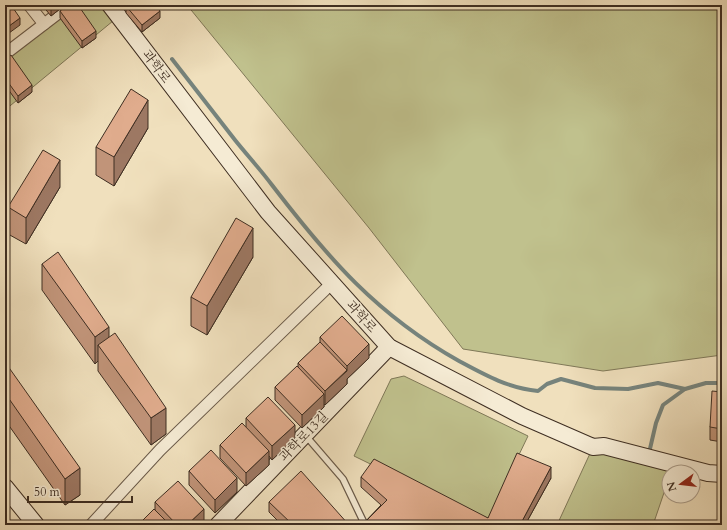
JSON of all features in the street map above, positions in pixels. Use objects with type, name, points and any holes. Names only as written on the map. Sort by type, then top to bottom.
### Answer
[{"type":"street","points":[[30,5],[44,24]]},
{"type":"street","points":[[5,54],[69,5]]},
{"type":"street","name":"과학로","points":[[110,5],[268,212],[389,347],[522,416],[593,447],[604,446],[708,473],[722,474]]},
{"type":"street","points":[[91,525],[160,450],[332,283]]},
{"type":"street","name":"과학로13길","points":[[218,525],[389,347]]},
{"type":"street","points":[[5,487],[36,525]]},
{"type":"lane","points":[[304,435],[343,479],[365,525]]},
{"type":"green space","points":[[69,5],[110,5],[119,16],[5,110],[5,54]]},
{"type":"green space","points":[[187,5],[722,5],[722,355],[603,371],[463,349],[369,228]]},
{"type":"green space","points":[[404,376],[528,436],[487,521],[354,456],[391,379]]},
{"type":"green space","points":[[593,447],[674,464],[661,464],[661,502],[653,525],[557,525]]},
{"type":"building","points":[[5,5],[11,5],[20,18],[5,29]]},
{"type":"building","points":[[47,5],[56,5],[51,9]]},
{"type":"building","points":[[68,5],[78,5],[96,31],[82,41],[60,11]]},
{"type":"building","points":[[156,5],[160,11],[142,25],[126,6]]},
{"type":"building","points":[[11,55],[32,85],[18,96],[5,78],[5,59]]},
{"type":"building","points":[[131,89],[148,100],[114,157],[96,147]]},
{"type":"building","points":[[5,96],[9,101],[5,104]]},
{"type":"building","points":[[43,150],[60,160],[26,218],[8,207]]},
{"type":"building","points":[[236,218],[253,228],[207,306],[191,297]]},
{"type":"building","points":[[58,252],[109,327],[95,337],[42,264]]},
{"type":"building","points":[[342,316],[369,344],[347,366],[320,337]]},
{"type":"building","points":[[115,333],[166,408],[151,418],[98,345]]},
{"type":"building","points":[[320,342],[347,370],[325,391],[298,363]]},
{"type":"building","points":[[5,362],[80,468],[65,479],[5,393]]},
{"type":"building","points":[[297,366],[324,394],[302,415],[275,387]]},
{"type":"building","points":[[712,391],[722,392],[722,429],[710,427]]},
{"type":"building","points":[[268,397],[295,425],[272,446],[246,418]]},
{"type":"building","points":[[242,423],[269,451],[246,473],[220,445]]},
{"type":"building","points":[[211,450],[237,478],[215,500],[189,471]]},
{"type":"building","points":[[517,453],[551,467],[520,525],[362,525],[387,500],[361,477],[374,459],[488,518]]},
{"type":"building","points":[[301,471],[349,525],[293,525],[269,502]]},
{"type":"building","points":[[178,481],[204,509],[187,525],[177,525],[155,502]]},
{"type":"building","points":[[154,509],[170,525],[138,525]]},
{"type":"waterway","points":[[172,59],[235,140],[334,261],[356,283],[403,324],[459,361],[507,384],[538,391],[547,384],[561,379],[595,388],[628,389],[658,383],[685,389],[706,383],[722,383]]},
{"type":"waterway","points":[[649,453],[656,423],[663,405],[685,389]]}]
